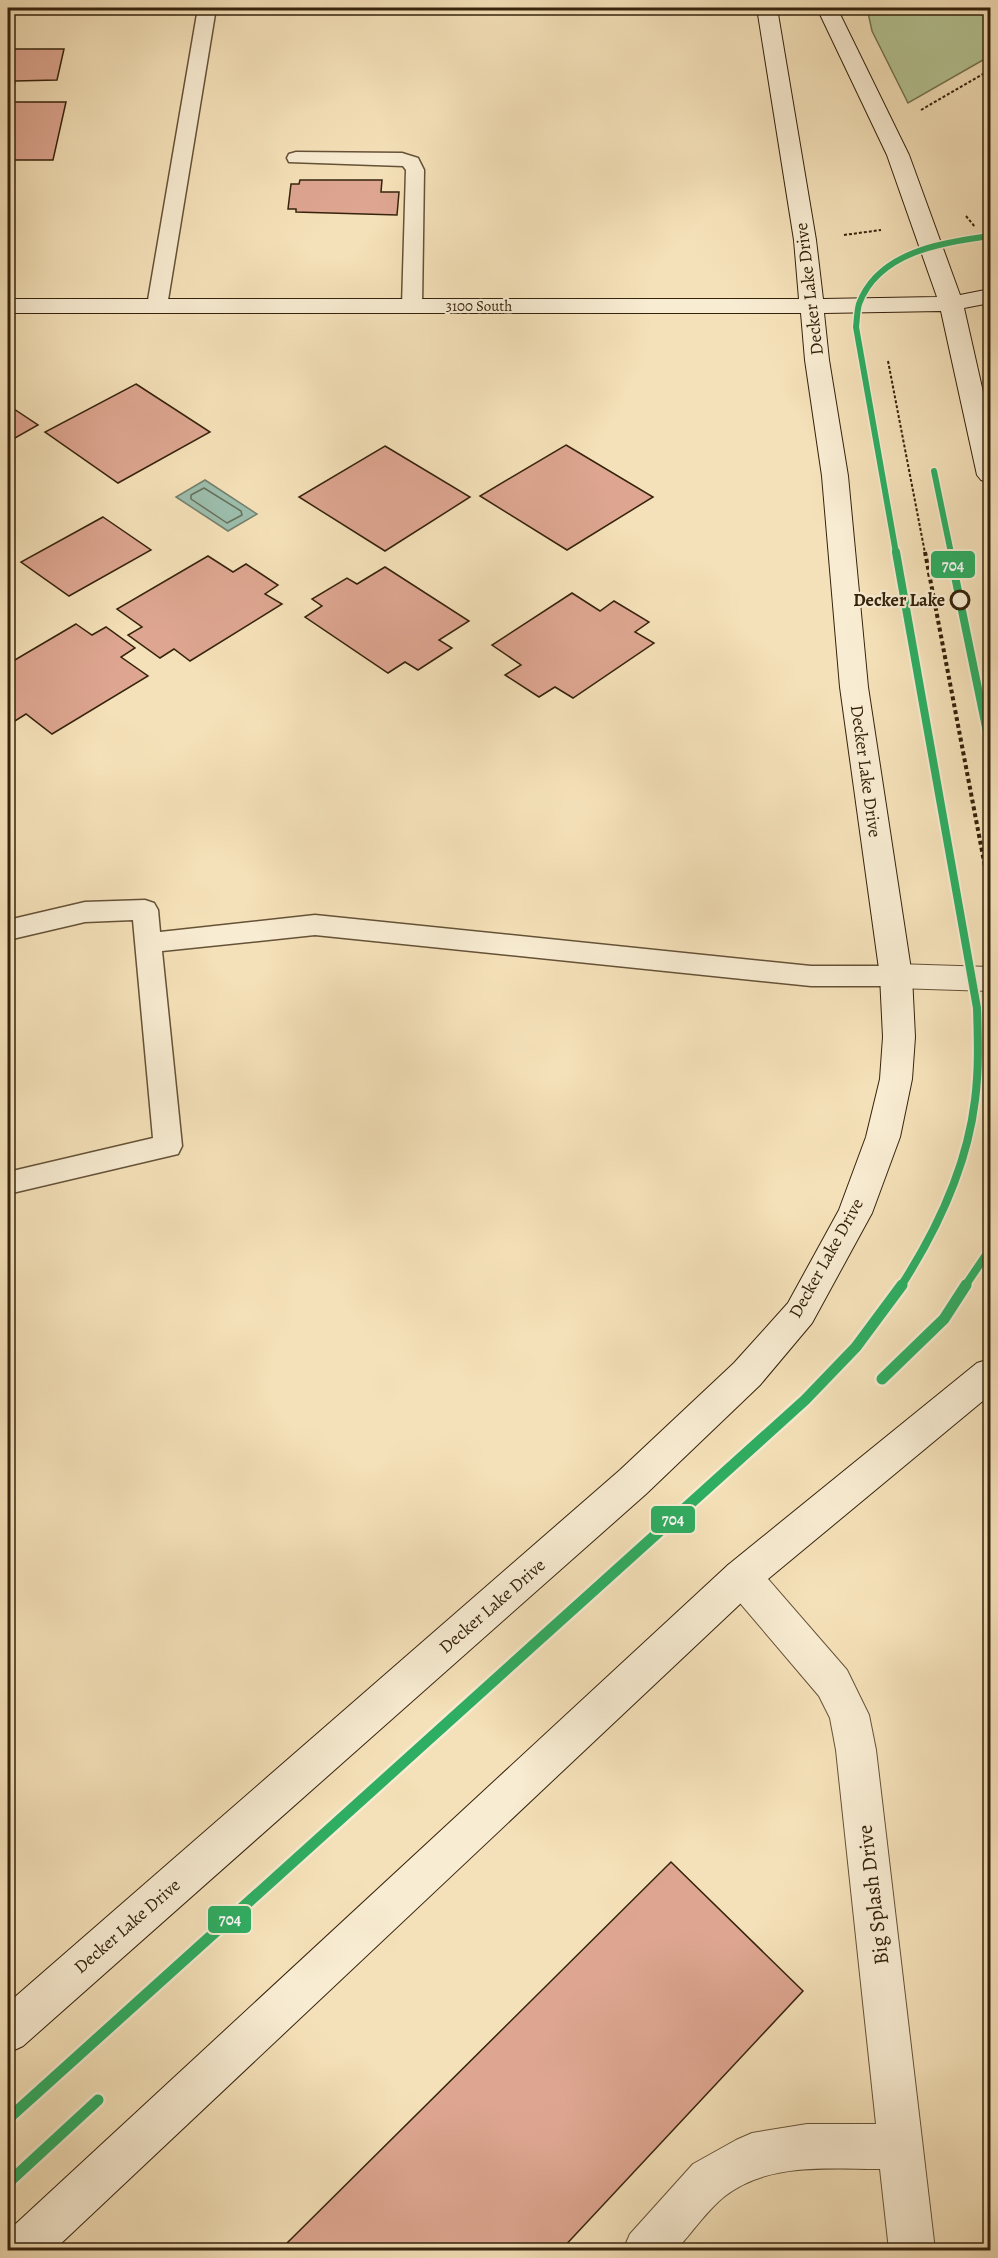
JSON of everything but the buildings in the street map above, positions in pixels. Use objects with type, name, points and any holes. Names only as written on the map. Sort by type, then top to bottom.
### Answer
[{"type":"street","name":"Decker Lake Drive","points":[[8,2031],[633,1482],[747,1374],[800,1313],[855,1213],[883,1137],[896,1079],[899,1037],[896,976],[854,687],[839,515],[817,360],[805,240],[767,8]]},
{"type":"street","points":[[827,8],[898,154],[924,225],[951,304],[990,475]]},
{"type":"street","name":"3100 South","points":[[8,306],[813,306],[951,304],[990,296]]},
{"type":"street","name":"3100 South","points":[[951,304],[990,312]]},
{"type":"street","points":[[896,976],[990,979]]},
{"type":"street","points":[[21,2250],[742,1577],[990,1374]]},
{"type":"street","name":"Big Splash Drive","points":[[742,1577],[834,1683],[849,1715],[856,1750],[912,2250]]},
{"type":"street","points":[[646,2250],[709,2180],[752,2156],[807,2146],[902,2148]]},
{"type":"lane","points":[[157,306],[207,8]]},
{"type":"lane","points":[[296,158],[402,159],[411,162],[415,170],[412,306]]},
{"type":"lane","points":[[8,930],[85,912],[145,910],[168,1146],[8,1183]]},
{"type":"lane","points":[[148,943],[315,925],[811,976],[896,976]]},
{"type":"path","points":[[918,111],[990,70]]},
{"type":"path","points":[[805,240],[924,225]]},
{"type":"path","points":[[888,361],[990,893]]},
{"type":"green space","points":[[867,8],[990,8],[990,56],[908,103],[872,31]]},
{"type":"water","points":[[205,480],[257,514],[228,531],[176,497]]},
{"type":"transit line","name":"704","points":[[8,2119],[805,1400],[850,1354],[876,1321],[896,1294],[930,1238],[956,1177],[973,1113],[977,1074],[977,1008],[856,327],[859,304],[868,287],[880,273],[896,261],[933,246],[990,236]]},
{"type":"transit line","name":"704","points":[[934,471],[990,747]]},
{"type":"transit line","name":"704","points":[[882,1379],[944,1319],[990,1249]]},
{"type":"transit line","name":"704","points":[[8,2183],[98,2100]]},
{"type":"place","name":"Decker Lake","points":[[960,600]]}]
